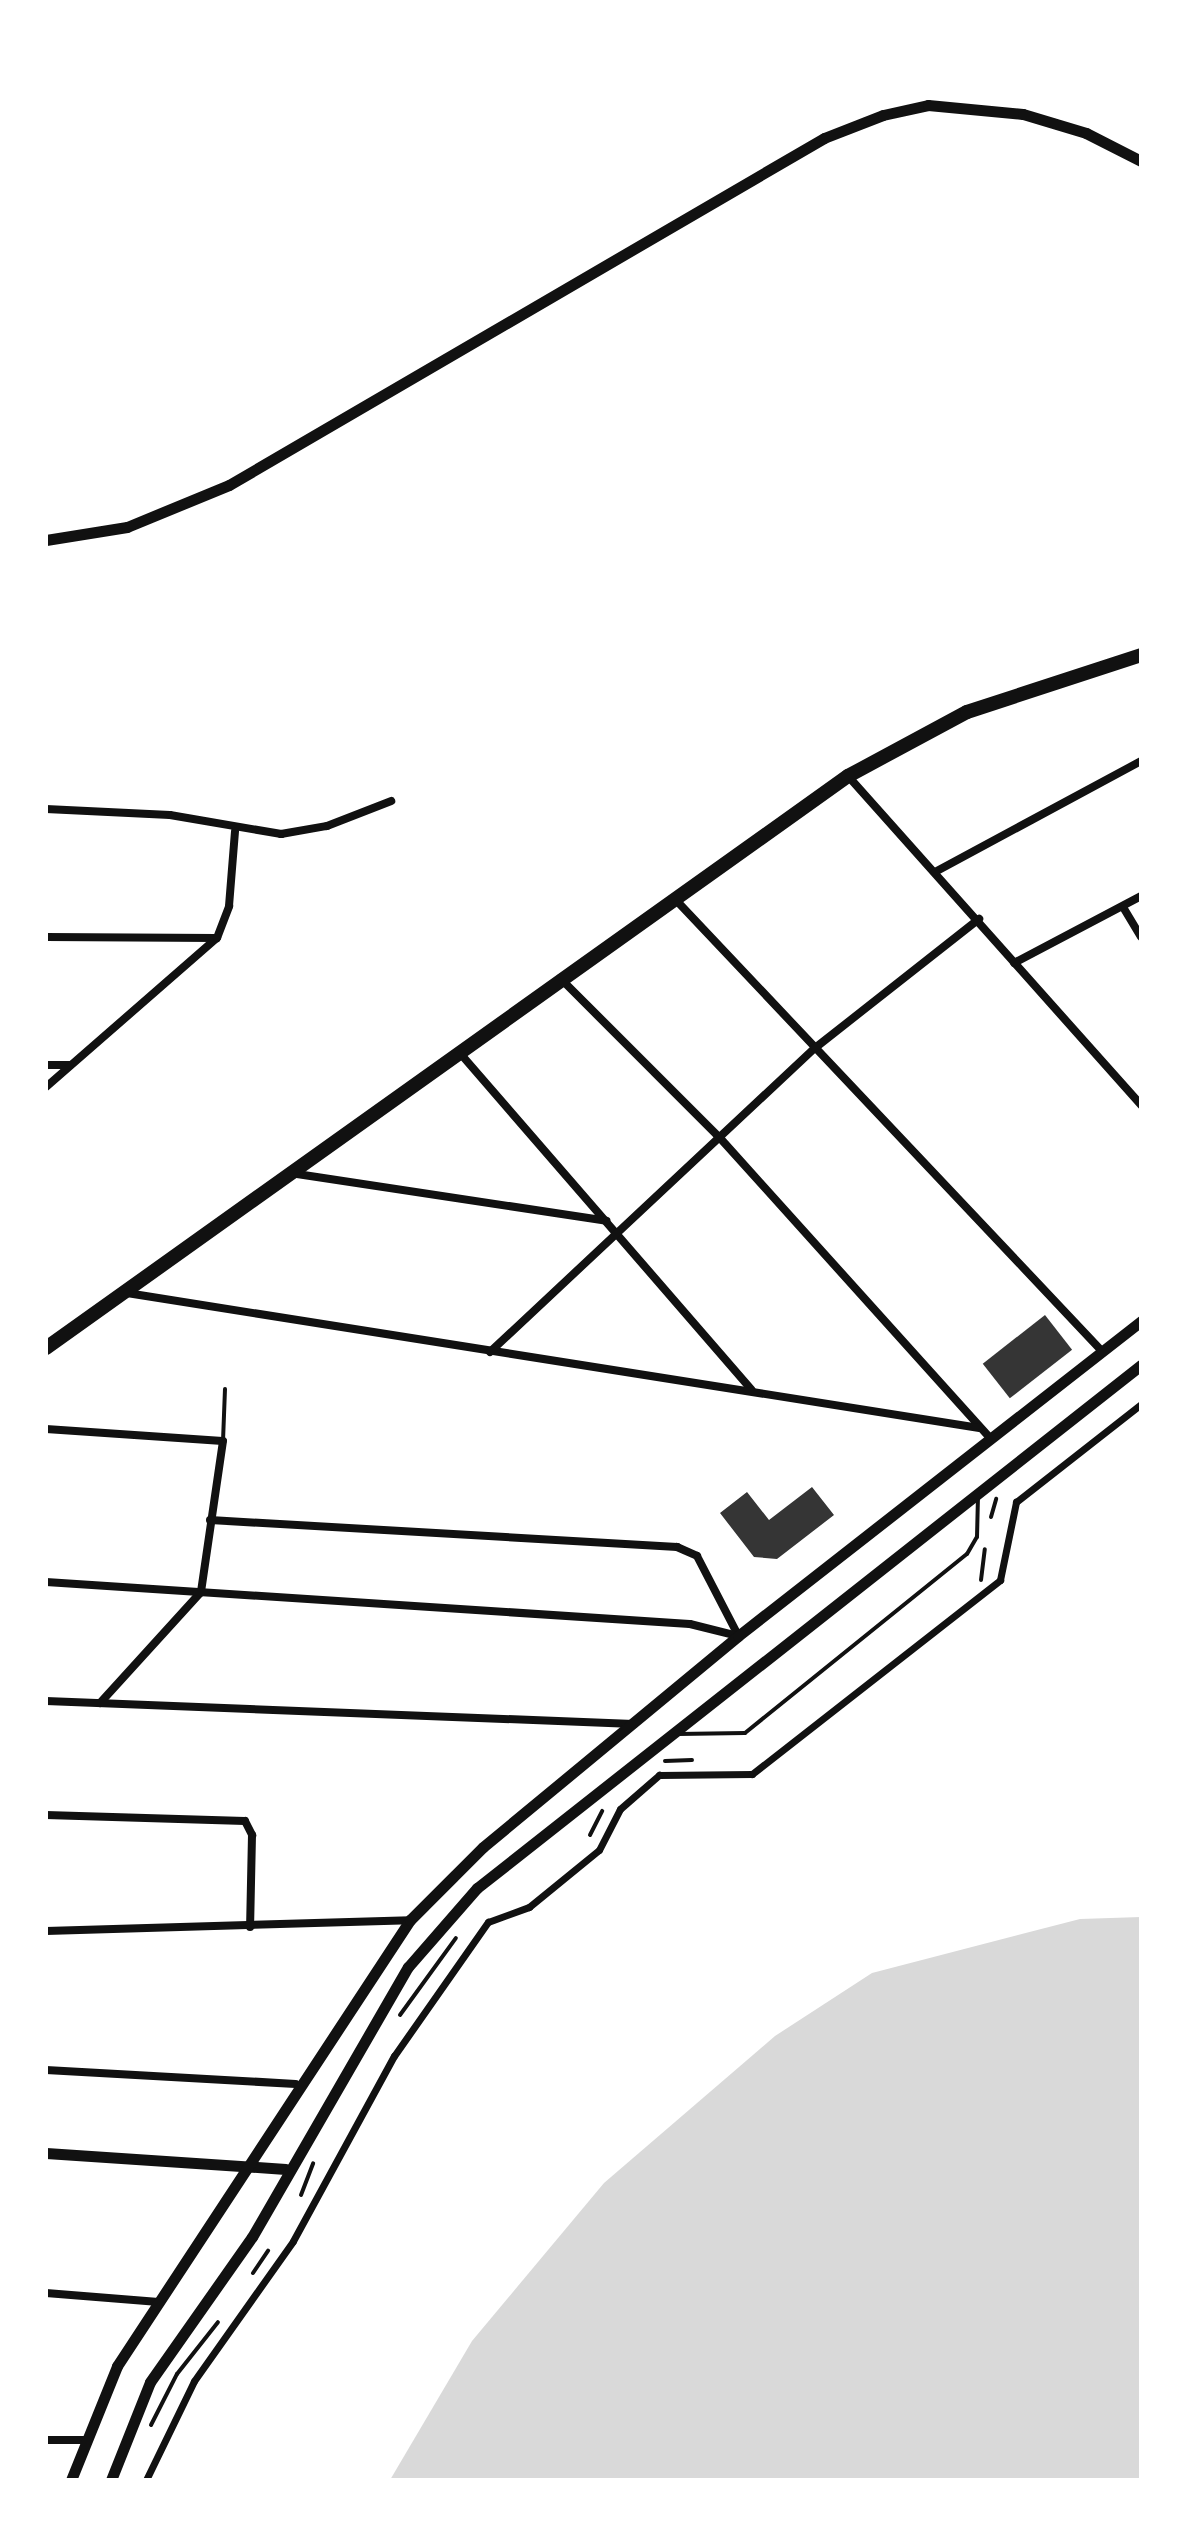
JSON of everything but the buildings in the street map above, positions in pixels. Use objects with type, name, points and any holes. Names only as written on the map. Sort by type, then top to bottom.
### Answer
[{"type":"main road","points":[[46,1348],[297,1174],[560,978],[848,776],[967,712],[1141,656]]},
{"type":"street","points":[[46,540],[127,527],[229,485],[824,138],[883,115],[928,105],[1023,114],[1086,133],[1141,161]]},
{"type":"street","points":[[935,872],[1141,761]]},
{"type":"street","points":[[848,776],[979,919],[1014,963],[1141,1105]]},
{"type":"street","points":[[46,809],[170,815],[235,831],[327,826],[391,801]]},
{"type":"street","points":[[46,1087],[217,938],[229,906],[235,831]]},
{"type":"street","points":[[1014,963],[1141,896]]},
{"type":"street","points":[[674,898],[1102,1351]]},
{"type":"street","points":[[1123,907],[1141,937]]},
{"type":"street","points":[[490,1352],[815,1048],[979,919]]},
{"type":"street","points":[[46,937],[217,938]]},
{"type":"street","points":[[560,978],[720,1138],[991,1439]]},
{"type":"street","points":[[459,1052],[753,1391]]},
{"type":"street","points":[[46,1065],[70,1065]]},
{"type":"street","points":[[297,1174],[607,1221]]},
{"type":"street","points":[[127,1293],[979,1428]]},
{"type":"street","points":[[71,2480],[117,2366],[296,2084],[410,1920],[483,1847],[738,1636],[1141,1321]]},
{"type":"street","points":[[111,2480],[150,2382],[252,2237],[285,2169],[408,1967],[477,1888],[1141,1365]]},
{"type":"street","points":[[146,2480],[194,2381],[293,2241],[336,2153],[462,1951],[488,1922],[529,1907],[599,1850],[620,1809],[659,1775],[691,1771],[752,1774],[774,1760],[1004,1577],[1012,1521],[1022,1496],[1141,1404]]},
{"type":"street","points":[[46,1429],[223,1441],[201,1592],[100,1703]]},
{"type":"street","points":[[210,1520],[677,1547],[702,1563],[738,1636]]},
{"type":"street","points":[[46,1582],[704,1625],[738,1636]]},
{"type":"street","points":[[46,1701],[635,1724]]},
{"type":"street","points":[[46,1815],[245,1821],[252,1835],[250,1927]]},
{"type":"street","points":[[46,1931],[410,1920]]},
{"type":"street","points":[[46,2070],[296,2084]]},
{"type":"street","points":[[46,2153],[285,2169]]},
{"type":"street","points":[[46,2293],[159,2302]]},
{"type":"street","points":[[46,2440],[88,2440]]},
{"type":"lane","points":[[223,1441],[225,1389]]},
{"type":"lane","points":[[672,1733],[694,1737],[745,1733],[967,1554],[979,1525],[978,1495]]},
{"type":"path","points":[[974,1586],[992,1504],[1008,1489]]},
{"type":"path","points":[[979,1525],[1012,1521]]},
{"type":"path","points":[[691,1771],[694,1737]]},
{"type":"path","points":[[655,1766],[705,1761]]},
{"type":"path","points":[[588,1842],[596,1819],[613,1802]]},
{"type":"path","points":[[396,2021],[461,1931]]},
{"type":"path","points":[[293,2212],[318,2150]]},
{"type":"path","points":[[247,2287],[276,2243]]},
{"type":"path","points":[[149,2429],[177,2374],[221,2318]]},
{"type":"shaded area","points":[[1141,1917],[1141,2480],[390,2480],[472,2341],[604,2183],[775,2036],[872,1973],[1080,1919]]}]
